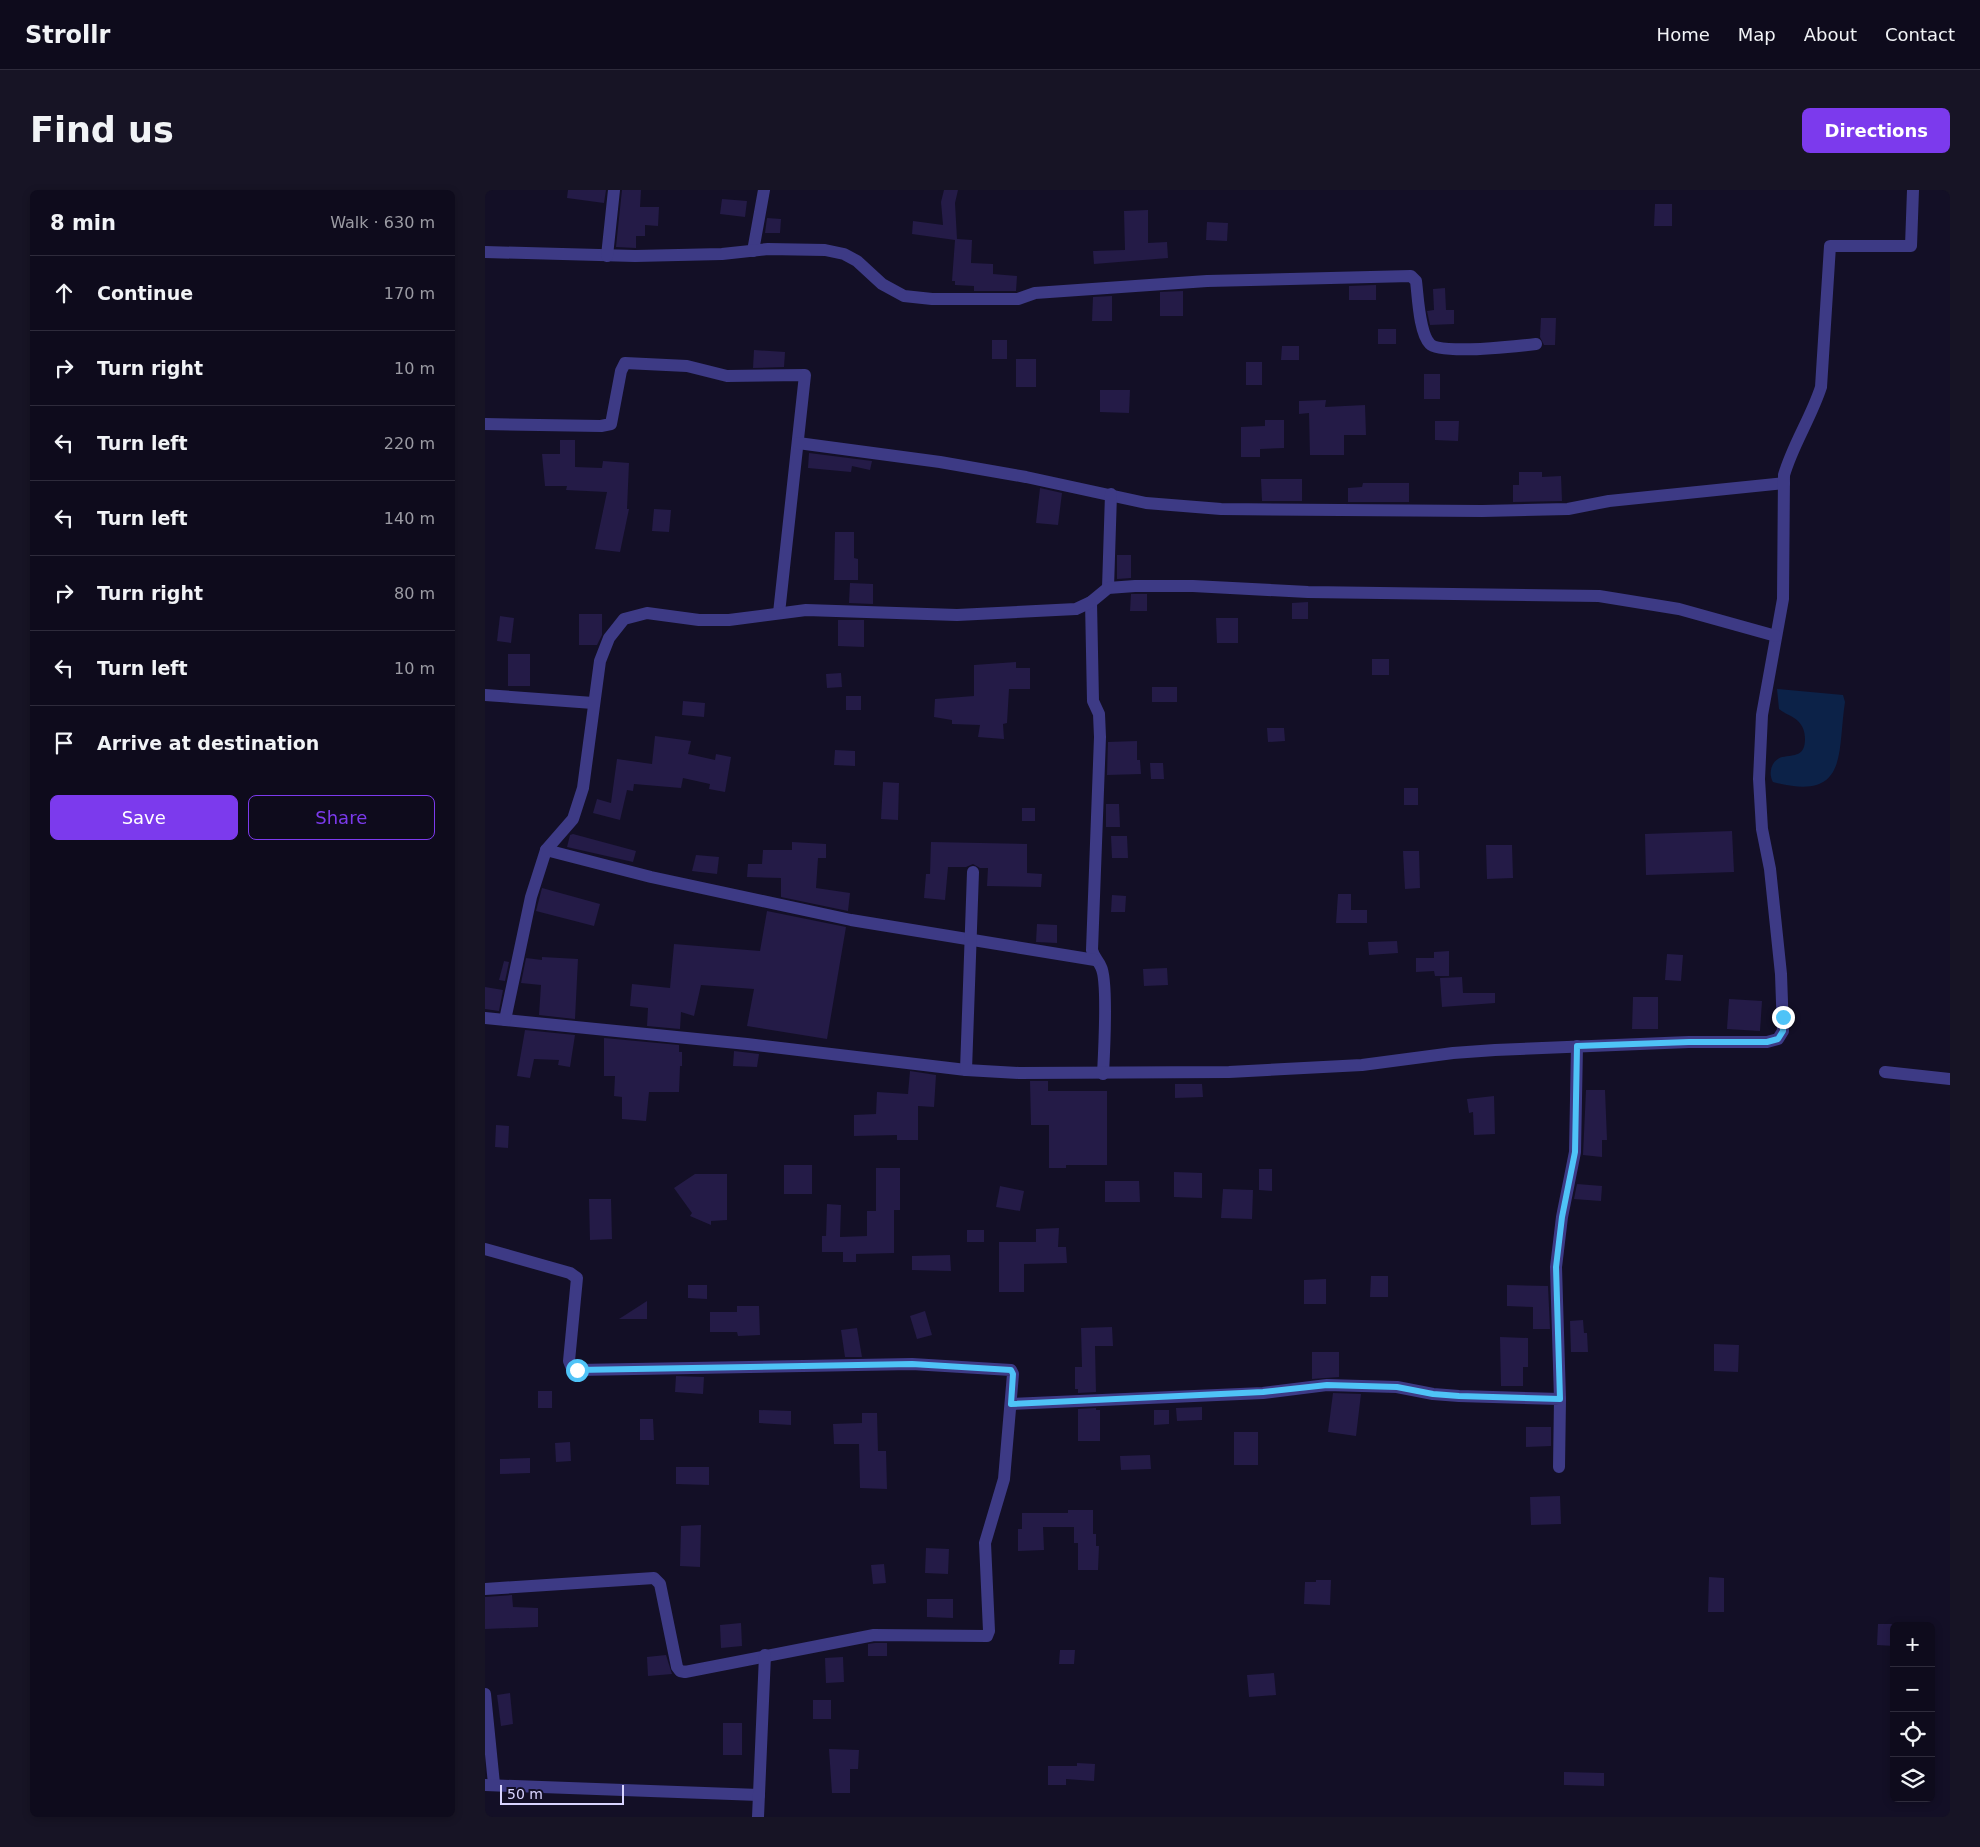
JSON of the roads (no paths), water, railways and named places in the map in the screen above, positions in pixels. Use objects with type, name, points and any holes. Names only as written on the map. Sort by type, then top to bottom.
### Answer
[{"type":"street","points":[[607,256],[614,190]]},
{"type":"street","points":[[753,251],[764,190]]},
{"type":"street","points":[[485,1018],[747,1044],[966,1070],[1103,1074],[1173,1074],[1297,1069],[1362,1065],[1453,1053],[1689,1042],[1767,1042],[1778,1039],[1783,1031],[1781,974],[1770,869],[1762,829],[1759,779],[1762,715],[1783,600],[1784,483],[1789,457],[1815,406],[1821,387],[1830,246],[1911,246],[1913,190]]},
{"type":"street","points":[[485,252],[607,256],[722,254],[792,249],[825,250],[843,254],[857,261],[882,284],[903,296],[932,299],[1018,299],[1035,293],[1207,281],[1411,276],[1416,281],[1424,334],[1430,345],[1440,350],[1502,348],[1536,344]]},
{"type":"street","points":[[485,424],[601,426],[611,424],[621,371],[625,363],[637,362],[687,366],[727,376],[805,375],[779,613]]},
{"type":"street","points":[[798,443],[940,462],[1111,494],[1146,503],[1221,509],[1568,509],[1609,500],[1784,483]]},
{"type":"street","points":[[1107,588],[1111,494]]},
{"type":"street","points":[[505,1020],[531,897],[546,850],[573,819],[583,788],[600,661],[609,638],[624,619],[647,613],[699,620],[729,620],[806,610],[957,615],[1076,609],[1091,602],[1107,588],[1193,586],[1317,592],[1599,596],[1679,609],[1776,636]]},
{"type":"street","points":[[1091,602],[1093,701],[1099,714],[1100,737],[1093,932],[1095,960],[1101,967],[1104,991],[1103,1074]]},
{"type":"street","points":[[485,695],[593,703]]},
{"type":"street","points":[[546,850],[651,877],[851,920],[1095,960]]},
{"type":"street","points":[[966,1070],[973,872]]},
{"type":"street","points":[[1559,1467],[1560,1399],[1556,1267],[1562,1217],[1575,1152],[1577,1046]]},
{"type":"street","points":[[1885,1072],[1950,1079]]},
{"type":"street","points":[[485,1248],[570,1273],[577,1278],[569,1361],[571,1366],[577,1370],[912,1364],[1011,1370],[1013,1374],[1004,1479],[985,1543],[989,1631],[987,1636],[874,1635],[679,1671],[660,1584],[655,1578],[485,1589]]},
{"type":"street","points":[[1011,1404],[1263,1392],[1327,1385],[1397,1387],[1433,1394],[1459,1396],[1560,1399]]},
{"type":"street","points":[[758,1817],[765,1655]]},
{"type":"street","points":[[485,1694],[489,1784],[759,1794]]},
{"type":"water","points":[[1777,689],[1843,695],[1845,702],[1841,739],[1835,769],[1827,779],[1815,785],[1798,786],[1773,782],[1771,779],[1771,768],[1775,761],[1782,757],[1798,754],[1805,745],[1805,734],[1800,723],[1779,709]]}]
